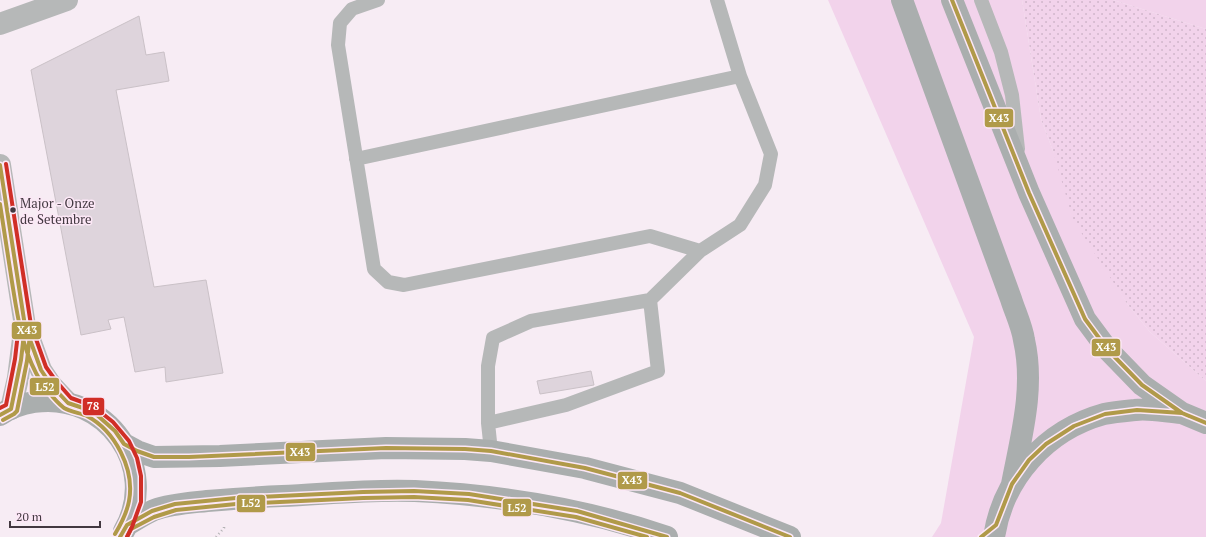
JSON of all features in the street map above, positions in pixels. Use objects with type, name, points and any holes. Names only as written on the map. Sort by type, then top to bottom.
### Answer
[{"type":"main road","points":[[902,0],[1011,299],[1024,339],[1028,386],[1022,433],[1012,484]]},
{"type":"main road","points":[[952,0],[1021,171],[1085,319],[1108,350],[1142,385],[1182,413],[1206,423]]},
{"type":"main road","points":[[5,412],[20,405],[39,401],[49,400],[68,403],[97,415],[115,432],[124,444],[134,468],[136,484],[133,510],[124,531]]},
{"type":"main road","points":[[990,533],[1012,484],[1029,460],[1046,444],[1074,426],[1104,414],[1137,410],[1182,413]]},
{"type":"main road","points":[[124,444],[136,451],[154,457],[220,456],[386,448],[465,449],[491,451],[585,468],[664,488],[790,537]]},
{"type":"main road","points":[[124,531],[152,511],[175,504],[236,498],[414,491],[469,494],[546,506],[615,521],[667,537]]},
{"type":"street","points":[[0,24],[67,0]]},
{"type":"street","points":[[0,166],[25,326],[41,370],[68,403]]},
{"type":"street","points":[[5,412],[20,366],[25,326]]},
{"type":"lane","points":[[378,0],[352,9],[340,23],[338,45],[374,269],[388,282],[404,285],[650,236],[700,251]]},
{"type":"lane","points":[[491,451],[488,423],[488,366],[493,338],[531,321],[650,300],[700,251],[740,225],[765,185],[771,154],[740,76],[717,0]]},
{"type":"lane","points":[[981,0],[1001,52],[1012,95],[1021,171]]},
{"type":"lane","points":[[356,159],[740,76]]},
{"type":"lane","points":[[488,423],[566,405],[658,371],[650,300]]},
{"type":"shaded area","points":[[828,0],[1022,0],[1041,119],[1053,151],[1111,277],[1128,305],[1150,332],[1206,381],[1206,537],[932,537],[941,523],[974,337]]},
{"type":"shaded area","points":[[1022,0],[1113,0],[1206,29],[1206,381],[1150,332],[1128,305],[1073,220],[1053,151],[1041,119]]},
{"type":"shaded area","points":[[1113,0],[1206,0],[1206,29]]},
{"type":"building","points":[[139,16],[146,55],[164,52],[169,81],[116,90],[154,287],[206,280],[223,373],[166,382],[165,367],[135,372],[124,317],[108,320],[111,329],[81,335],[31,70]]},
{"type":"building","points":[[591,371],[594,385],[540,394],[537,381]]},
{"type":"transit line","name":"X43","points":[[952,0],[1029,193],[1085,319],[1108,350],[1142,385],[1182,413],[1206,423]]},
{"type":"transit line","name":"78","points":[[6,164],[31,325],[46,367],[71,398],[93,406],[113,422],[129,441],[137,458],[141,476],[141,502],[127,537]]},
{"type":"transit line","name":"X43","points":[[0,165],[25,326],[41,370],[51,385],[68,403],[97,415],[115,431],[124,444],[137,451],[154,457],[189,457],[386,448],[465,449],[491,451],[585,468],[680,493],[790,537]]},
{"type":"transit line","name":"L52","points":[[0,204],[20,328],[36,373],[48,391],[64,408],[87,416],[106,431],[121,452],[126,464],[129,476],[129,501],[124,518],[115,534]]},
{"type":"transit line","name":"78","points":[[0,408],[6,405],[15,359],[19,324]]},
{"type":"transit line","name":"X43","points":[[0,415],[11,409],[21,360],[25,325]]},
{"type":"transit line","name":"L52","points":[[3,420],[17,411],[27,361],[31,326]]},
{"type":"transit line","name":"X43","points":[[981,537],[996,525],[1012,484],[1029,460],[1046,444],[1074,426],[1105,414],[1137,410],[1182,413],[1189,416]]},
{"type":"transit line","name":"X43","points":[[120,537],[127,525],[152,511],[175,504],[236,498],[414,491],[469,494],[577,511],[667,537]]},
{"type":"transit line","name":"L52","points":[[127,537],[131,529],[154,517],[176,510],[236,504],[414,497],[468,500],[576,517],[647,537]]},
{"type":"place","name":"Major - Onze de Setembre","points":[[13,210]]}]
